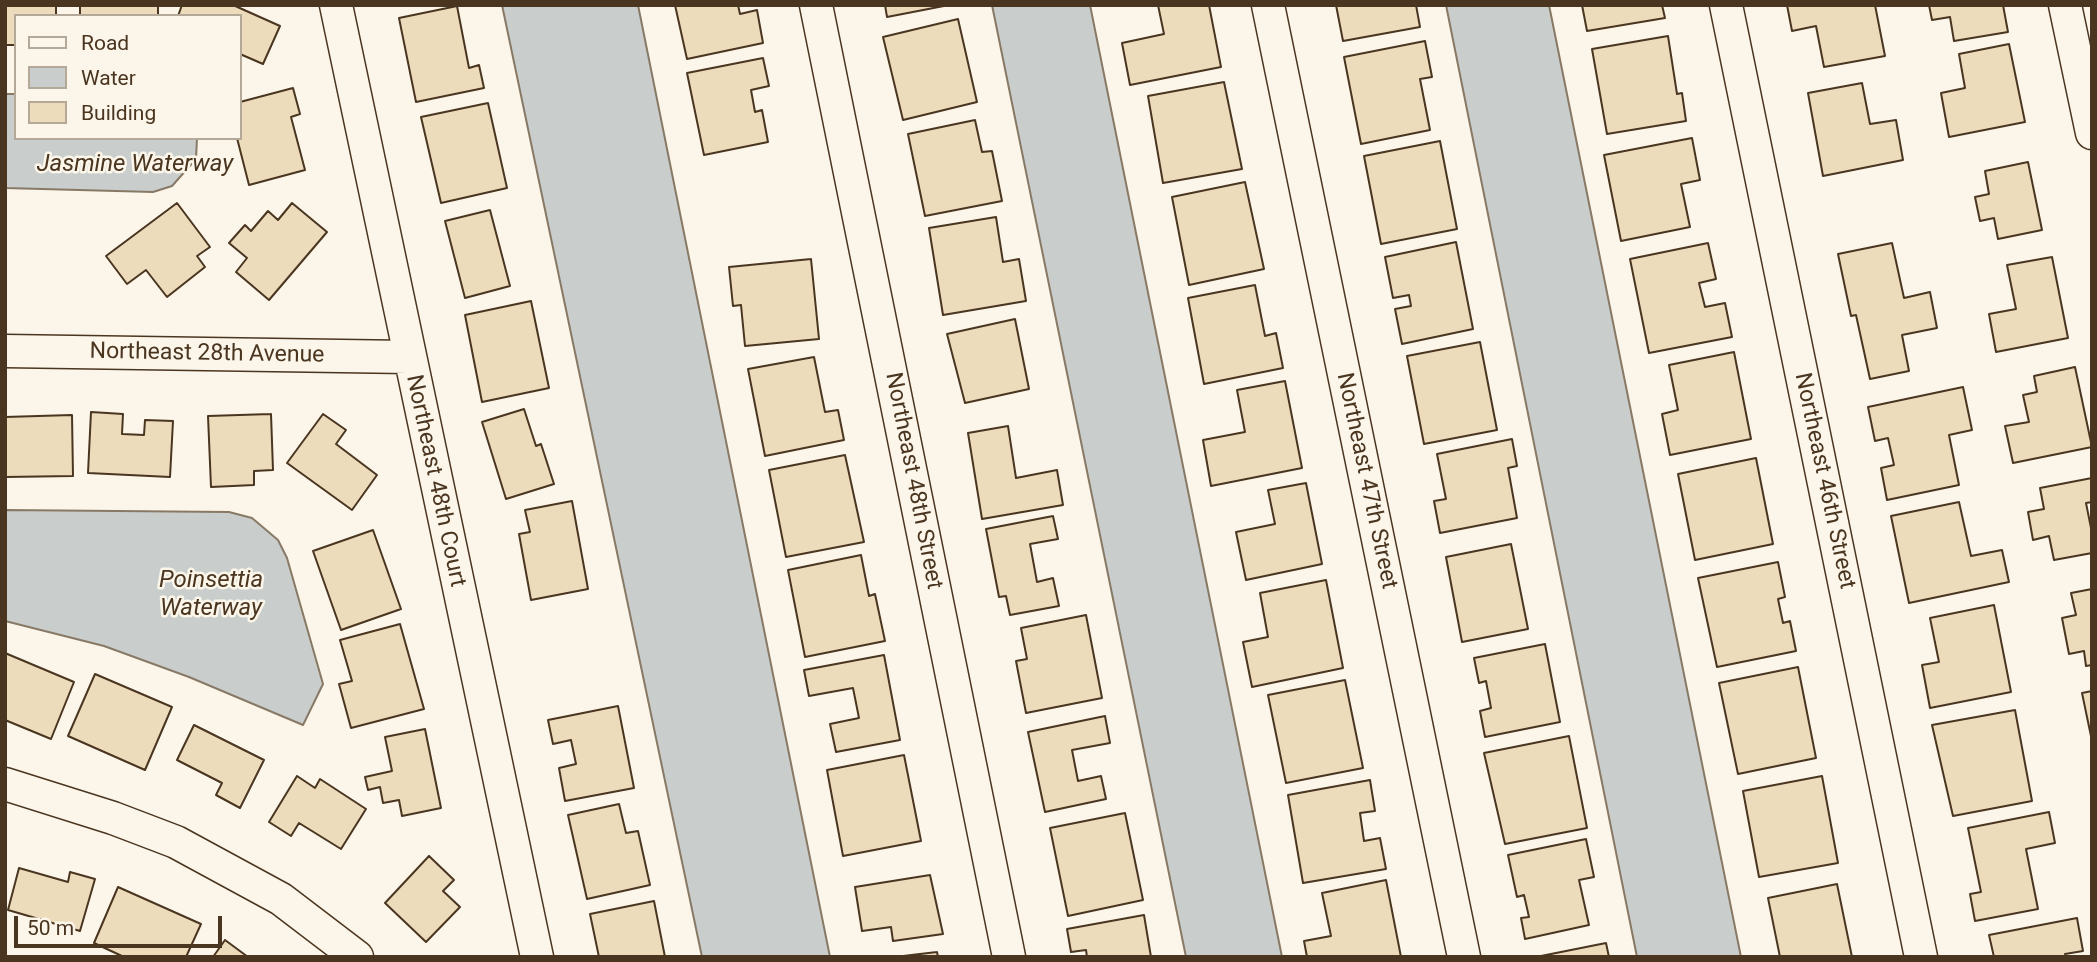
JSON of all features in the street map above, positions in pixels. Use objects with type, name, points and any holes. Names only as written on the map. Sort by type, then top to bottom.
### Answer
[{"type":"street","name":"Northeast 48th Court","points":[[337,5],[408,357],[537,957]]},
{"type":"street","name":"Northeast 48th Street","points":[[816,5],[1009,957]]},
{"type":"street","name":"Northeast 47th Street","points":[[1268,5],[1464,957]]},
{"type":"street","name":"Northeast 46th Street","points":[[1726,5],[1921,957]]},
{"type":"street","points":[[2065,5],[2087,85],[2092,134]]},
{"type":"street","name":"Northeast 28th Avenue","points":[[5,351],[408,357]]},
{"type":"street","points":[[5,784],[113,818],[187,847],[281,899],[357,957]]},
{"type":"water","points":[[502,5],[638,5],[830,957],[702,957]]},
{"type":"water","points":[[992,5],[1090,5],[1282,957],[1186,957]]},
{"type":"water","points":[[1446,5],[1549,5],[1741,957],[1637,957]]},
{"type":"water","name":"Jasmine Waterway","points":[[5,94],[14,94],[14,140],[197,140],[196,159],[172,186],[153,192],[5,188]]},
{"type":"water","name":"Poinsettia Waterway","points":[[5,510],[229,512],[252,518],[278,540],[287,558],[323,684],[303,725],[189,677],[104,646],[5,621]]},
{"type":"building","points":[[5,5],[56,5],[56,14],[14,14],[14,45],[6,45],[5,59]]},
{"type":"building","points":[[80,5],[158,5],[158,14],[80,14]]},
{"type":"building","points":[[182,5],[233,5],[280,26],[263,64],[242,55],[242,14],[179,14]]},
{"type":"building","points":[[675,5],[738,5],[740,14],[757,10],[763,43],[687,59]]},
{"type":"building","points":[[885,5],[949,5],[887,17]]},
{"type":"building","points":[[1158,5],[1209,5],[1221,67],[1130,85],[1122,43],[1164,34]]},
{"type":"building","points":[[1336,5],[1416,5],[1420,27],[1343,41]]},
{"type":"building","points":[[1582,5],[1662,5],[1665,18],[1587,31]]},
{"type":"building","points":[[1787,5],[1875,5],[1885,56],[1824,67],[1816,26],[1792,31]]},
{"type":"building","points":[[1929,5],[2003,5],[2008,32],[1954,41],[1950,17],[1932,20]]},
{"type":"building","points":[[457,6],[469,68],[479,65],[484,88],[416,102],[399,18]]},
{"type":"building","points":[[958,19],[977,102],[903,120],[883,37]]},
{"type":"building","points":[[1668,36],[1677,94],[1682,93],[1686,121],[1607,134],[1592,49]]},
{"type":"building","points":[[1425,41],[1432,77],[1420,79],[1430,130],[1361,144],[1344,57]]},
{"type":"building","points":[[2009,44],[2025,122],[1949,137],[1941,93],[1965,88],[1959,54]]},
{"type":"building","points":[[763,58],[769,86],[751,90],[755,112],[762,110],[768,142],[704,155],[687,73]]},
{"type":"building","points":[[1224,82],[1242,169],[1163,183],[1148,96]]},
{"type":"building","points":[[1862,83],[1870,124],[1896,120],[1903,160],[1823,176],[1808,93]]},
{"type":"building","points":[[293,88],[300,114],[291,117],[305,170],[249,185],[238,140],[242,140],[242,101]]},
{"type":"building","points":[[488,103],[507,188],[441,203],[421,117]]},
{"type":"building","points":[[975,120],[982,152],[992,151],[1002,201],[925,216],[908,134]]},
{"type":"building","points":[[1692,138],[1700,180],[1681,184],[1690,227],[1621,241],[1604,155]]},
{"type":"building","points":[[1440,141],[1457,229],[1381,244],[1364,156]]},
{"type":"building","points":[[2028,162],[2042,230],[1998,239],[1994,218],[1980,221],[1975,197],[1989,194],[1985,171]]},
{"type":"building","points":[[1245,182],[1264,269],[1189,285],[1172,197]]},
{"type":"building","points":[[177,203],[210,247],[197,256],[205,267],[167,297],[146,270],[127,284],[106,256]]},
{"type":"building","points":[[292,203],[327,232],[269,300],[236,272],[247,258],[229,243],[245,225],[251,231],[268,211],[278,220]]},
{"type":"building","points":[[490,210],[510,286],[465,298],[445,221]]},
{"type":"building","points":[[996,217],[1003,262],[1019,259],[1026,301],[943,315],[929,228]]},
{"type":"building","points":[[1456,242],[1473,329],[1402,344],[1395,309],[1411,306],[1409,295],[1393,298],[1385,257]]},
{"type":"building","points":[[1708,243],[1716,279],[1699,283],[1705,307],[1725,303],[1732,337],[1649,353],[1630,259]]},
{"type":"building","points":[[1892,243],[1904,298],[1930,292],[1937,328],[1902,335],[1909,371],[1870,379],[1856,315],[1851,316],[1838,254]]},
{"type":"building","points":[[2052,257],[2068,338],[1996,352],[1989,314],[2016,309],[2007,265]]},
{"type":"building","points":[[811,259],[819,339],[745,346],[741,305],[733,306],[729,267]]},
{"type":"building","points":[[1255,285],[1265,336],[1276,333],[1283,368],[1204,384],[1188,298]]},
{"type":"building","points":[[531,301],[549,388],[482,402],[465,315]]},
{"type":"building","points":[[1015,319],[1029,389],[965,403],[947,334]]},
{"type":"building","points":[[1480,342],[1497,430],[1424,444],[1407,356]]},
{"type":"building","points":[[1734,352],[1751,439],[1670,455],[1662,414],[1678,410],[1669,365]]},
{"type":"building","points":[[814,357],[825,412],[838,410],[844,440],[765,456],[748,369]]},
{"type":"building","points":[[2075,367],[2092,447],[2013,463],[2005,426],[2029,422],[2023,395],[2037,392],[2034,376]]},
{"type":"building","points":[[1285,381],[1302,468],[1211,486],[1203,440],[1245,432],[1237,390]]},
{"type":"building","points":[[1963,387],[1972,430],[1949,435],[1959,485],[1887,500],[1881,468],[1894,465],[1888,438],[1875,441],[1868,407]]},
{"type":"building","points":[[524,409],[536,446],[541,444],[554,484],[506,499],[482,422]]},
{"type":"building","points":[[91,412],[123,414],[122,434],[144,435],[145,420],[173,421],[170,477],[88,473]]},
{"type":"building","points":[[271,414],[273,470],[254,471],[254,485],[211,487],[208,416]]},
{"type":"building","points":[[323,414],[346,430],[336,444],[377,475],[352,510],[287,463]]},
{"type":"building","points":[[72,415],[73,476],[5,477],[5,417]]},
{"type":"building","points":[[1008,426],[1016,478],[1057,470],[1063,505],[982,519],[968,433]]},
{"type":"building","points":[[1512,439],[1517,466],[1508,468],[1517,518],[1440,533],[1434,501],[1446,499],[1437,454]]},
{"type":"building","points":[[845,455],[864,542],[786,557],[769,470]]},
{"type":"building","points":[[1756,458],[1773,544],[1695,560],[1678,474]]},
{"type":"building","points":[[2092,478],[2092,502],[2086,503],[2092,533],[2092,553],[2054,560],[2049,536],[2033,540],[2028,512],[2044,509],[2040,488]]},
{"type":"building","points":[[1306,483],[1322,564],[1246,580],[1236,532],[1275,524],[1268,490]]},
{"type":"building","points":[[572,501],[588,589],[531,600],[519,534],[530,532],[525,510]]},
{"type":"building","points":[[1959,502],[1971,556],[2002,550],[2009,582],[1909,603],[1891,516]]},
{"type":"building","points":[[1053,516],[1058,539],[1030,544],[1037,582],[1053,578],[1059,606],[1010,615],[1006,596],[999,597],[986,529]]},
{"type":"building","points":[[373,530],[401,609],[341,630],[313,551]]},
{"type":"building","points":[[1511,544],[1528,629],[1462,642],[1446,557]]},
{"type":"building","points":[[861,555],[869,596],[875,594],[885,641],[805,657],[788,570]]},
{"type":"building","points":[[1778,562],[1785,597],[1778,599],[1783,623],[1790,621],[1796,651],[1717,667],[1698,578]]},
{"type":"building","points":[[1326,580],[1343,668],[1252,687],[1243,642],[1268,637],[1260,593]]},
{"type":"building","points":[[2092,589],[2092,665],[2086,666],[2084,651],[2069,654],[2062,618],[2076,615],[2071,593]]},
{"type":"building","points":[[1994,605],[2011,692],[1930,708],[1922,665],[1939,662],[1930,618]]},
{"type":"building","points":[[1086,615],[1102,698],[1026,713],[1016,661],[1027,659],[1021,628]]},
{"type":"building","points":[[400,624],[424,709],[351,728],[339,684],[352,681],[340,640]]},
{"type":"building","points":[[1545,644],[1560,722],[1485,737],[1480,711],[1491,708],[1486,681],[1479,683],[1474,658]]},
{"type":"building","points":[[5,653],[74,682],[51,739],[5,720]]},
{"type":"building","points":[[884,655],[900,740],[836,752],[830,724],[859,718],[853,688],[809,696],[804,670]]},
{"type":"building","points":[[1798,667],[1816,758],[1738,774],[1719,683]]},
{"type":"building","points":[[95,674],[172,707],[145,770],[68,736]]},
{"type":"building","points":[[1345,680],[1363,768],[1286,783],[1268,695]]},
{"type":"building","points":[[2092,691],[2092,741],[2082,693]]},
{"type":"building","points":[[618,706],[634,788],[565,801],[559,768],[576,764],[571,740],[553,744],[548,720]]},
{"type":"building","points":[[2015,710],[2032,801],[1953,816],[1932,725]]},
{"type":"building","points":[[1105,716],[1110,743],[1072,750],[1078,781],[1101,776],[1106,799],[1045,812],[1028,732]]},
{"type":"building","points":[[194,725],[264,760],[240,808],[216,795],[222,783],[177,760]]},
{"type":"building","points":[[425,729],[441,808],[402,816],[399,800],[383,803],[380,787],[368,790],[365,777],[392,771],[385,737]]},
{"type":"building","points":[[1569,736],[1587,828],[1505,844],[1484,753]]},
{"type":"building","points":[[904,755],[921,841],[843,856],[827,770]]},
{"type":"building","points":[[297,776],[315,788],[320,779],[366,809],[341,849],[299,823],[291,836],[269,822]]},
{"type":"building","points":[[1822,776],[1838,863],[1759,877],[1743,791]]},
{"type":"building","points":[[1370,780],[1375,811],[1360,813],[1364,841],[1380,838],[1386,869],[1303,883],[1288,795]]},
{"type":"building","points":[[619,804],[626,833],[638,831],[650,885],[587,899],[568,815]]},
{"type":"building","points":[[2049,812],[2055,843],[2026,849],[2038,909],[1975,921],[1970,894],[1981,892],[1968,828]]},
{"type":"building","points":[[1125,813],[1143,900],[1068,916],[1050,828]]},
{"type":"building","points":[[1586,839],[1594,877],[1579,880],[1589,925],[1525,939],[1521,918],[1529,917],[1524,895],[1517,897],[1508,855]]},
{"type":"building","points":[[429,856],[454,880],[443,891],[460,907],[426,942],[385,903]]},
{"type":"building","points":[[19,868],[68,882],[70,872],[95,879],[80,931],[8,910]]},
{"type":"building","points":[[930,875],[943,934],[893,941],[891,927],[862,931],[855,887]]},
{"type":"building","points":[[1386,880],[1401,957],[1307,957],[1304,941],[1331,936],[1322,893]]},
{"type":"building","points":[[1837,884],[1852,957],[1780,957],[1768,898]]},
{"type":"building","points":[[118,887],[201,924],[186,957],[124,957],[94,943]]},
{"type":"building","points":[[654,901],[665,957],[599,957],[590,914]]},
{"type":"building","points":[[1144,915],[1151,957],[1087,957],[1086,950],[1071,952],[1067,929]]},
{"type":"building","points":[[2077,918],[2083,951],[2065,954],[2066,957],[1994,957],[1989,935]]},
{"type":"building","points":[[225,940],[248,957],[213,957]]},
{"type":"building","points":[[1606,943],[1609,957],[1536,957]]},
{"type":"building","points":[[937,952],[938,957],[903,957],[903,956]]}]
